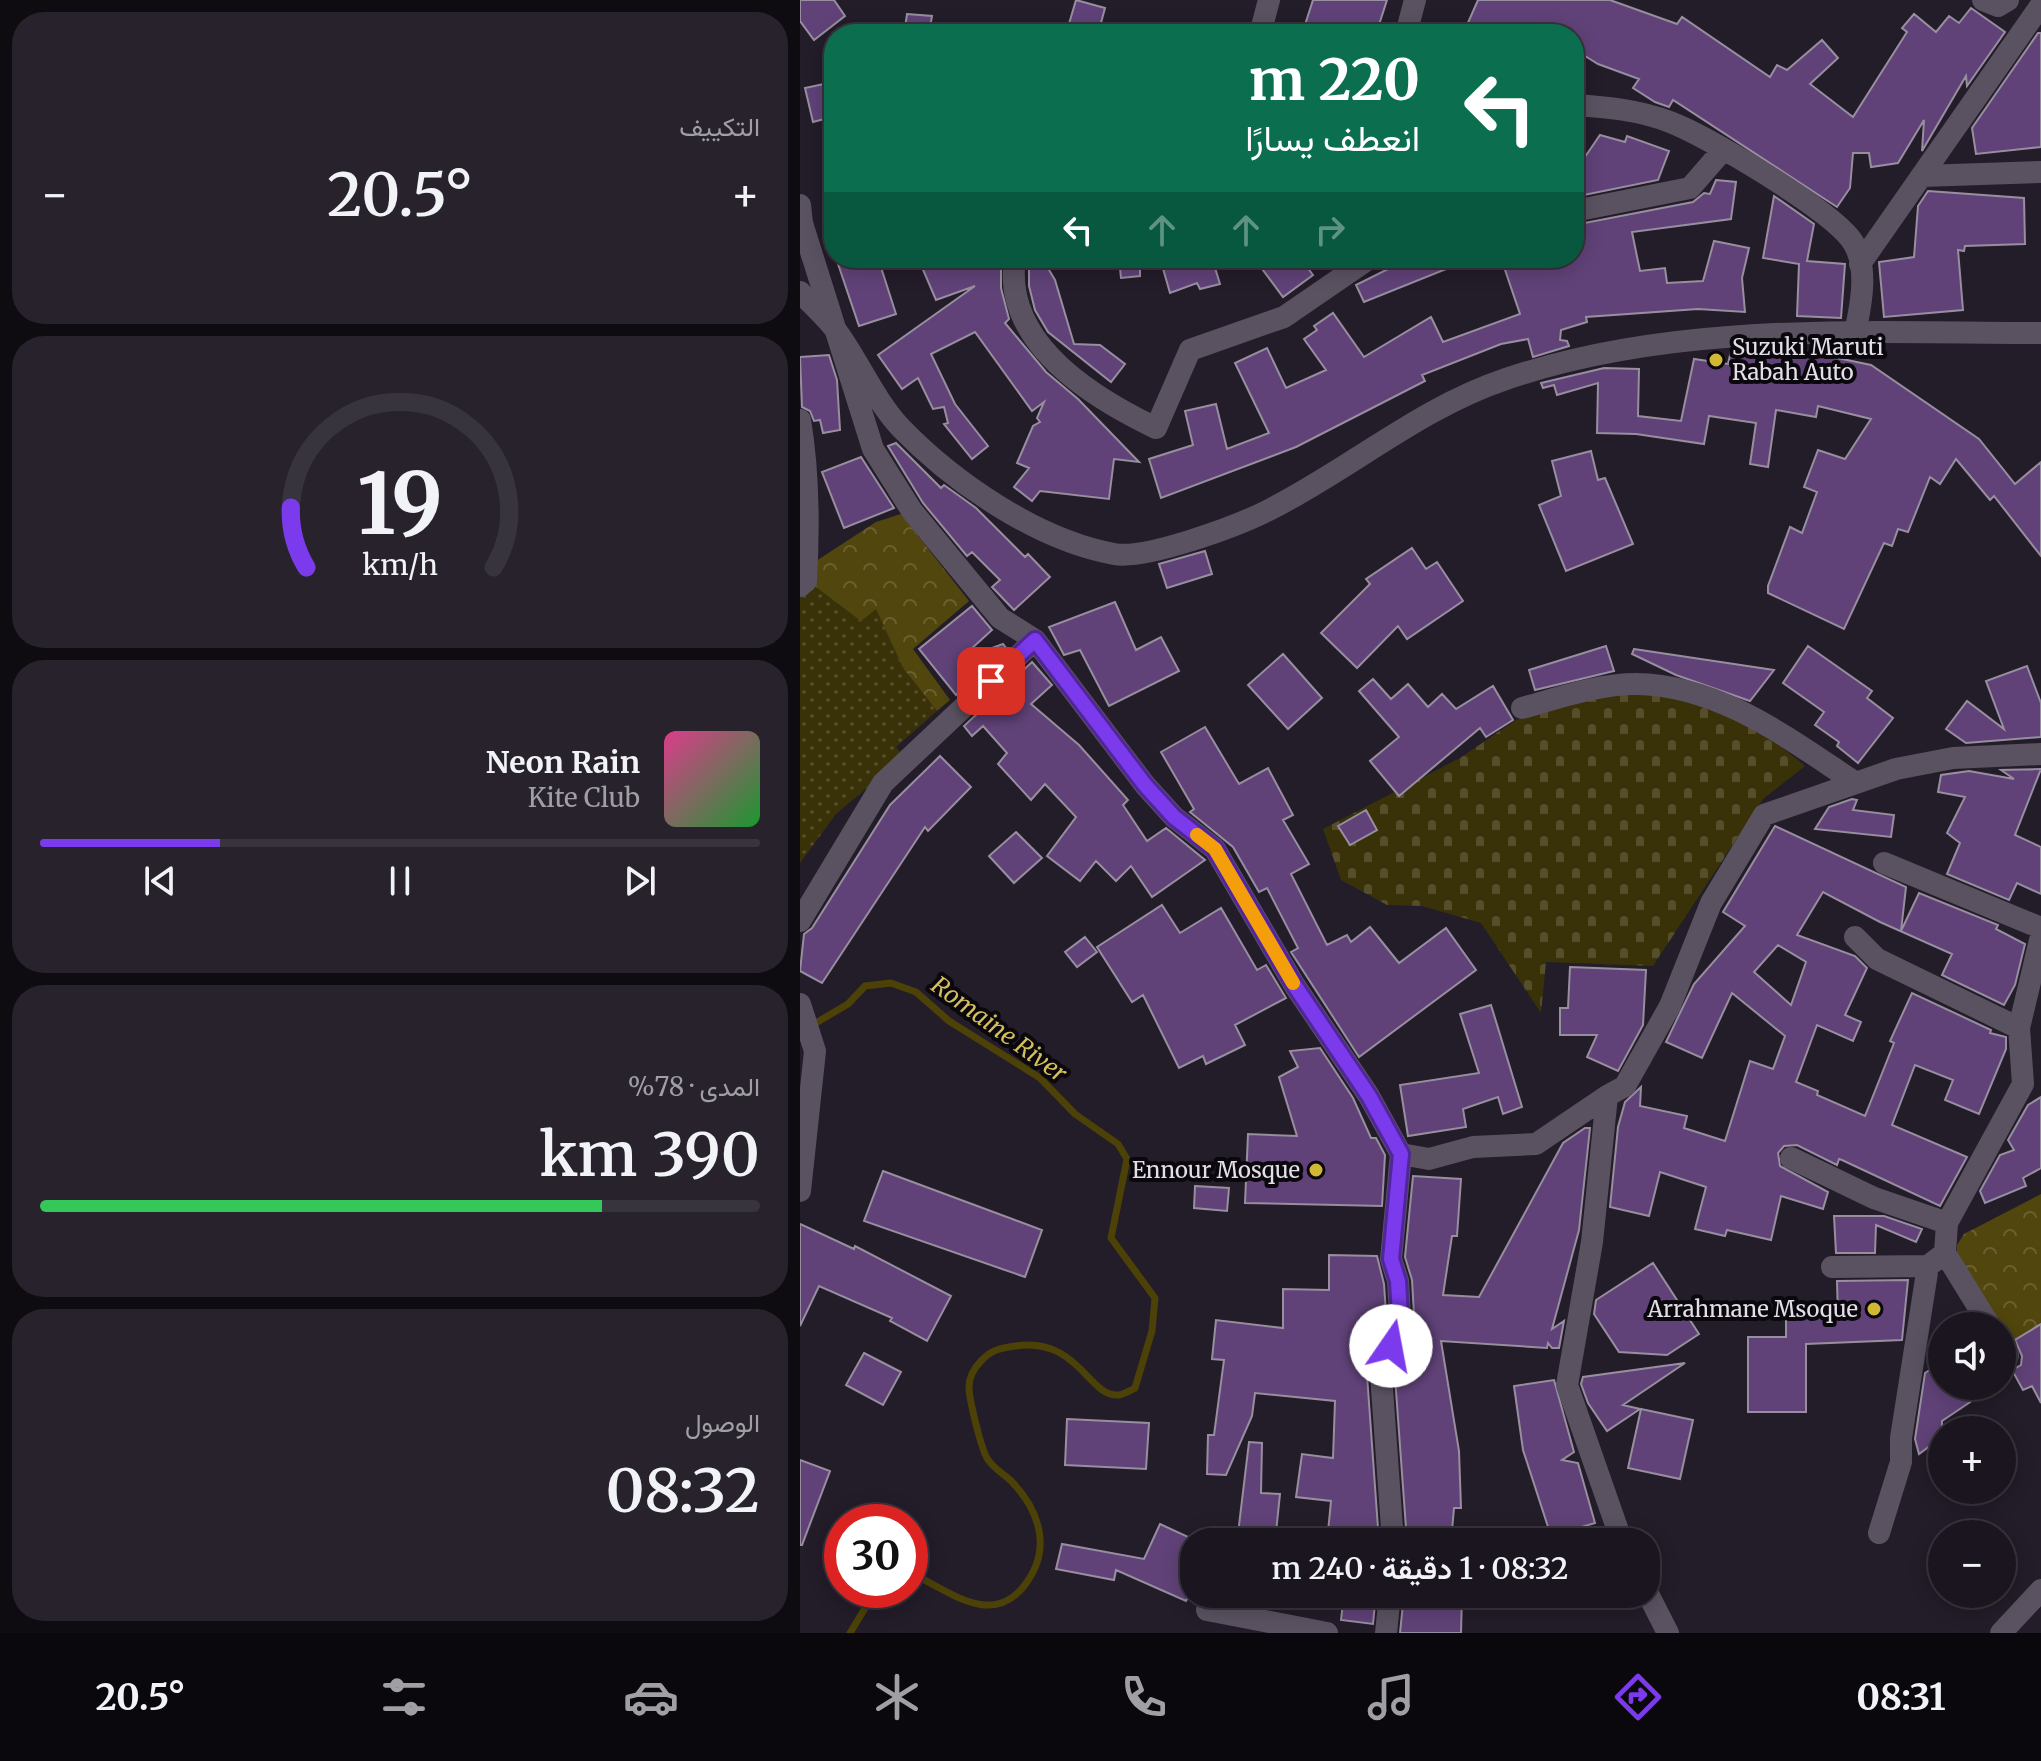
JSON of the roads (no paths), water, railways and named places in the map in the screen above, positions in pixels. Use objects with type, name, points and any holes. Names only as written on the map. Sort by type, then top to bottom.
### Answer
[{"type":"street","points":[[1263,24],[1269,0]]},
{"type":"street","points":[[1409,24],[1415,0]]},
{"type":"street","points":[[1983,0],[1998,6],[2008,0]]},
{"type":"street","points":[[1860,264],[2041,5]]},
{"type":"street","points":[[1584,105],[1618,107],[1671,123],[1723,150],[1821,213],[1852,239],[1860,264],[1863,296],[1855,333]]},
{"type":"street","points":[[1584,209],[1690,188],[1723,150]]},
{"type":"street","points":[[1922,176],[2041,172]]},
{"type":"street","points":[[800,205],[802,223],[873,449],[912,511],[1000,618],[1035,640],[1145,785],[1174,817],[1215,849],[1295,986],[1369,1096],[1401,1154],[1391,1259],[1398,1281],[1400,1315],[1381,1375],[1392,1528]]},
{"type":"street","points":[[1013,268],[1011,282],[1022,309],[1059,369],[1105,404],[1156,428],[1190,350],[1284,317],[1355,268]]},
{"type":"street","points":[[800,292],[836,331],[898,425],[990,503],[1040,529],[1116,555],[1194,541],[1268,510],[1426,414],[1502,380],[1564,360],[1733,336],[2041,333]]},
{"type":"street","points":[[800,420],[806,454],[808,530],[806,581],[800,586]]},
{"type":"street","points":[[800,921],[883,783],[1035,640]]},
{"type":"street","points":[[1522,708],[1591,689],[1636,684],[1686,691],[1750,714],[1856,783]]},
{"type":"street","points":[[1401,1154],[1429,1159],[1473,1147],[1536,1144],[1625,1086],[1670,1006],[1711,903],[1764,815],[1896,769],[1953,758],[2041,754]]},
{"type":"street","points":[[1884,863],[2041,928]]},
{"type":"street","points":[[1879,1533],[1901,1462],[1901,1438],[1936,1259],[1947,1223],[2023,1084],[2019,1028],[2041,936]]},
{"type":"street","points":[[1855,937],[1877,959],[2019,1028]]},
{"type":"street","points":[[800,1006],[815,1051],[800,1191]]},
{"type":"street","points":[[1607,1096],[1592,1242],[1567,1385],[1617,1528]]},
{"type":"street","points":[[1791,1158],[1874,1198],[1947,1223]]},
{"type":"street","points":[[1832,1267],[1936,1259]]},
{"type":"street","points":[[1936,1259],[1979,1312]]},
{"type":"street","points":[[2001,1633],[2041,1590]]},
{"type":"street","points":[[1386,1633],[1389,1608]]},
{"type":"street","points":[[1655,1608],[1668,1633]]},
{"type":"street","points":[[1207,1610],[1327,1633]]},
{"type":"waterway","name":"Romaine River","points":[[809,1027],[848,1004],[865,986],[891,983],[916,992],[949,1021],[1040,1078],[1075,1114],[1118,1144],[1127,1159],[1111,1238],[1155,1298],[1152,1331],[1135,1388],[1119,1395],[1108,1393],[1068,1358],[1054,1350],[1037,1346],[1015,1346],[985,1357],[971,1376],[969,1387],[979,1434],[987,1458],[1010,1480],[1031,1507],[1040,1533],[1038,1560],[1024,1586],[1011,1598],[997,1604],[982,1605],[968,1601],[928,1582]]},
{"type":"waterway","name":"Romaine River","points":[[850,1633],[865,1608]]},
{"type":"place","name":"Suzuki Maruti Rabah Auto","points":[[1716,360]]},
{"type":"place","name":"Ennour Mosque","points":[[1316,1170]]},
{"type":"place","name":"Arrahmane Msoque","points":[[1874,1309]]}]
